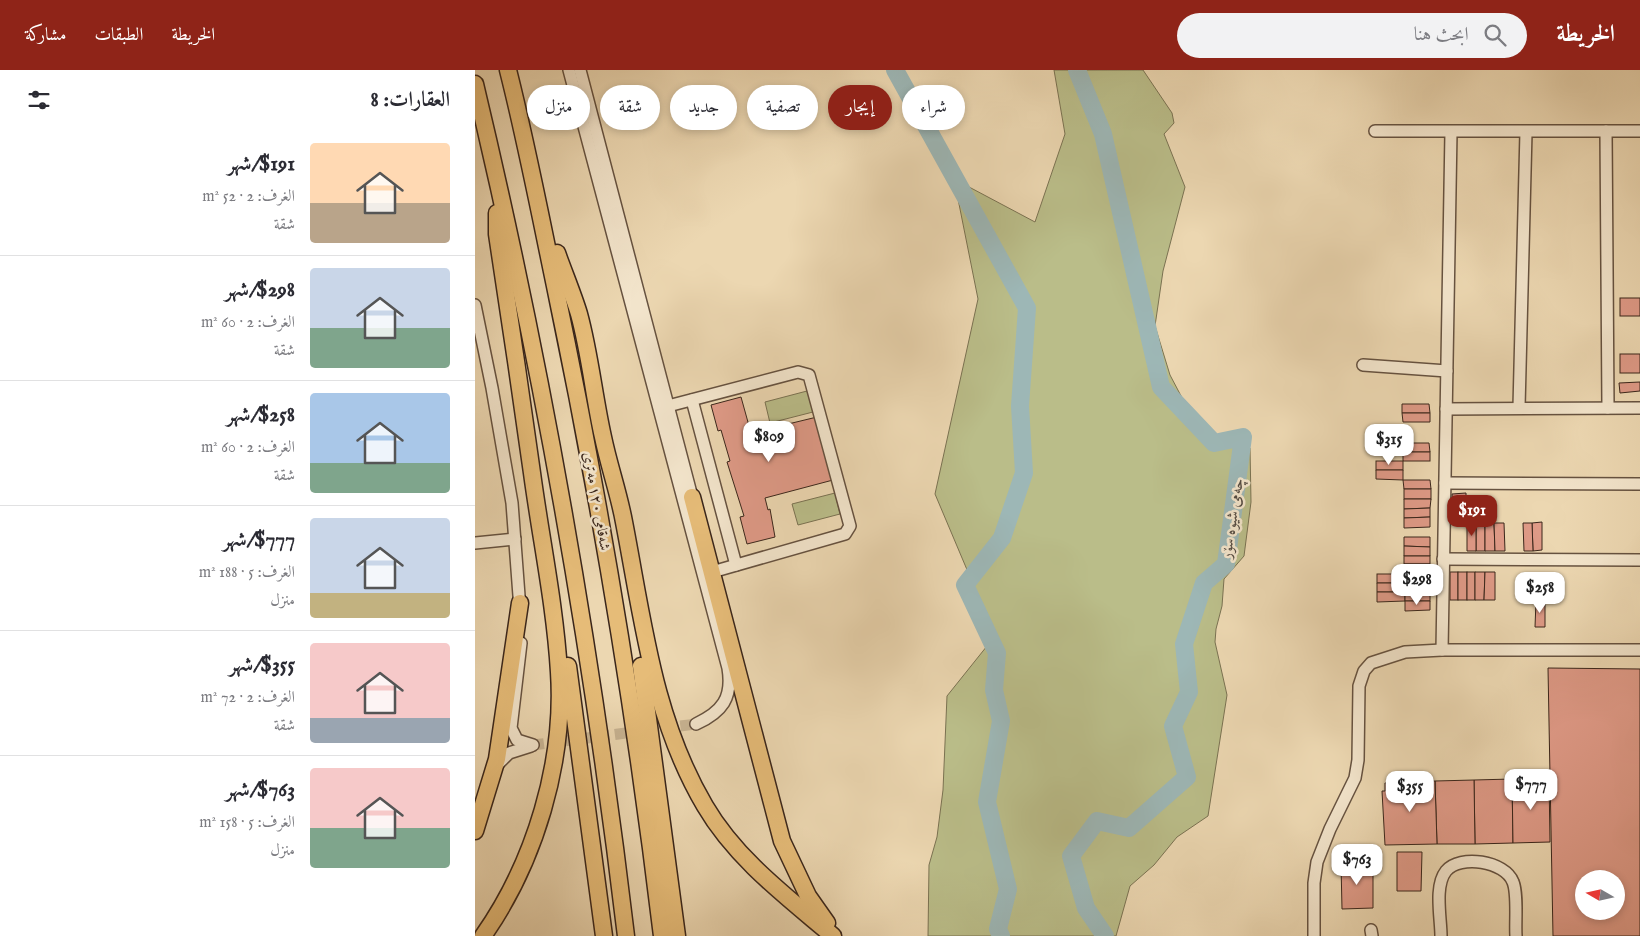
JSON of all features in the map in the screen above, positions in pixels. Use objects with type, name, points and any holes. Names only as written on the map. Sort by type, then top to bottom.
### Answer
[{"type":"highway","name":"شەقامی ١٢٠ مەتری","points":[[508,70],[535,186],[572,363],[602,526],[636,739],[662,936]]},
{"type":"highway","points":[[516,70],[519,113]]},
{"type":"highway","points":[[475,84],[539,378],[581,610],[626,936]]},
{"type":"highway","points":[[475,96],[482,114]]},
{"type":"highway","points":[[483,936],[508,895],[531,845],[545,796],[557,742],[560,674],[554,611],[497,234],[498,183]]},
{"type":"highway","points":[[535,186],[579,315],[603,439],[629,585],[677,936]]},
{"type":"highway","points":[[527,425],[545,511],[559,602],[604,936]]},
{"type":"highway","points":[[603,439],[624,520],[653,676],[666,720],[683,764],[705,807],[742,855],[762,876],[833,936]]},
{"type":"highway","points":[[692,497],[782,841],[808,896],[838,936]]},
{"type":"highway","points":[[475,831],[495,768],[503,727],[520,603]]},
{"type":"street","points":[[569,70],[728,668],[729,687],[723,705],[712,716],[696,724]]},
{"type":"street","points":[[581,70],[692,497]]},
{"type":"street","points":[[1375,131],[1640,131]]},
{"type":"street","points":[[1606,131],[1608,408]]},
{"type":"street","points":[[1442,650],[1451,132]]},
{"type":"street","points":[[1519,407],[1526,132]]},
{"type":"street","points":[[475,305],[512,503],[521,640],[511,728],[517,740],[533,745],[509,753],[495,768]]},
{"type":"street","points":[[1363,365],[1447,371]]},
{"type":"street","points":[[669,406],[798,372],[804,372],[812,380],[850,530],[845,534],[712,572]]},
{"type":"street","points":[[692,400],[737,565]]},
{"type":"street","points":[[1446,409],[1519,407],[1640,408]]},
{"type":"street","points":[[1445,483],[1640,484]]},
{"type":"street","points":[[475,542],[515,539]]},
{"type":"street","points":[[1443,559],[1640,560]]},
{"type":"street","points":[[1314,936],[1314,883],[1317,862],[1330,829],[1352,788],[1357,769],[1359,686],[1362,676],[1375,660],[1405,652],[1442,650],[1640,650]]},
{"type":"street","points":[[1441,936],[1440,886],[1445,872],[1453,864],[1479,862],[1499,865],[1508,872],[1514,883],[1516,936]]},
{"type":"green space","points":[[1054,70],[1143,70],[1172,113],[1174,123],[1164,134],[1185,187],[1163,271],[1155,326],[1170,375],[1199,430],[1250,448],[1251,502],[1244,556],[1224,579],[1222,606],[1216,629],[1215,642],[1227,695],[1208,816],[1177,837],[1154,865],[1130,886],[1116,936],[928,936],[929,865],[937,837],[943,790],[947,696],[995,636],[935,494],[978,299],[954,179],[1035,222],[1065,134]]},
{"type":"green space","points":[[807,391],[813,412],[770,423],[765,402]]},
{"type":"green space","points":[[835,493],[840,514],[798,525],[792,504]]},
{"type":"building","points":[[1620,298],[1640,298],[1640,316],[1620,316]]},
{"type":"building","points":[[1620,354],[1640,354],[1640,373],[1620,373]]},
{"type":"building","points":[[1640,382],[1640,391],[1620,393],[1619,383]]},
{"type":"building","points":[[741,397],[751,433],[817,417],[833,480],[765,498],[768,510],[770,509],[775,537],[747,544],[740,517],[744,516],[727,462],[730,461],[721,430],[718,431],[711,405]]},
{"type":"building","points":[[1402,404],[1429,404],[1430,413],[1402,413]]},
{"type":"building","points":[[1402,413],[1430,413],[1430,422],[1403,422]]},
{"type":"building","points":[[1403,443],[1429,443],[1430,452],[1403,452]]},
{"type":"building","points":[[1403,452],[1430,452],[1430,461],[1403,461]]},
{"type":"building","points":[[1376,461],[1403,461],[1403,470],[1376,470]]},
{"type":"building","points":[[1376,470],[1403,470],[1403,480],[1376,479]]},
{"type":"building","points":[[1403,480],[1430,480],[1431,489],[1404,489]]},
{"type":"building","points":[[1404,489],[1431,489],[1431,499],[1404,499]]},
{"type":"building","points":[[1466,493],[1466,508],[1453,509],[1452,494]]},
{"type":"building","points":[[1466,496],[1475,496],[1476,523],[1467,524]]},
{"type":"building","points":[[1475,496],[1484,496],[1485,523],[1476,523]]},
{"type":"building","points":[[1404,499],[1431,499],[1430,508],[1404,509]]},
{"type":"building","points":[[1430,508],[1430,517],[1404,518],[1404,509]]},
{"type":"building","points":[[1466,508],[1467,524],[1453,524],[1453,509]]},
{"type":"building","points":[[1430,517],[1430,527],[1404,528],[1404,518]]},
{"type":"building","points":[[1542,522],[1542,550],[1533,551],[1532,523]]},
{"type":"building","points":[[1476,523],[1485,523],[1485,551],[1476,551]]},
{"type":"building","points":[[1476,523],[1476,551],[1467,551],[1467,524]]},
{"type":"building","points":[[1485,523],[1494,523],[1495,551],[1485,551]]},
{"type":"building","points":[[1494,523],[1504,523],[1505,551],[1495,551]]},
{"type":"building","points":[[1523,523],[1532,523],[1533,551],[1524,551]]},
{"type":"building","points":[[1404,537],[1430,537],[1430,547],[1404,546]]},
{"type":"building","points":[[1404,546],[1430,547],[1430,556],[1404,556]]},
{"type":"building","points":[[1404,556],[1430,556],[1430,564],[1404,564]]},
{"type":"building","points":[[1404,564],[1430,564],[1430,573],[1404,574]]},
{"type":"building","points":[[1450,572],[1458,572],[1458,600],[1450,600]]},
{"type":"building","points":[[1458,572],[1467,572],[1467,600],[1458,600]]},
{"type":"building","points":[[1467,572],[1475,572],[1475,600],[1467,600]]},
{"type":"building","points":[[1475,572],[1485,572],[1484,600],[1475,600]]},
{"type":"building","points":[[1485,572],[1495,572],[1495,600],[1484,600]]},
{"type":"building","points":[[1430,573],[1430,583],[1404,583],[1404,574]]},
{"type":"building","points":[[1377,574],[1404,574],[1404,583],[1377,583]]},
{"type":"building","points":[[1527,575],[1536,576],[1536,601],[1527,600]]},
{"type":"building","points":[[1536,576],[1546,576],[1545,601],[1536,601]]},
{"type":"building","points":[[1377,583],[1404,583],[1405,592],[1377,592]]},
{"type":"building","points":[[1404,583],[1430,583],[1430,592],[1405,592]]},
{"type":"building","points":[[1377,592],[1405,592],[1405,601],[1377,602]]},
{"type":"building","points":[[1405,592],[1430,592],[1430,601],[1405,601]]},
{"type":"building","points":[[1405,601],[1430,601],[1430,610],[1405,611]]},
{"type":"building","points":[[1536,601],[1545,601],[1545,627],[1535,627]]},
{"type":"building","points":[[1548,668],[1640,669],[1640,936],[1553,936]]},
{"type":"building","points":[[1512,779],[1513,843],[1475,844],[1474,780]]},
{"type":"building","points":[[1512,779],[1549,779],[1550,842],[1513,843]]},
{"type":"building","points":[[1474,780],[1475,844],[1437,844],[1435,781]]},
{"type":"building","points":[[1435,781],[1437,844],[1385,845],[1382,791],[1385,791],[1385,783]]},
{"type":"building","points":[[1397,852],[1422,852],[1421,891],[1397,891]]},
{"type":"building","points":[[1373,863],[1373,908],[1342,909],[1341,864]]},
{"type":"waterway","points":[[895,70],[1027,308],[1020,406],[1024,473],[1002,538],[965,585],[997,653],[994,690],[1001,721],[987,802],[1008,889],[998,929],[1001,936]]},
{"type":"waterway","name":"چەمی شیوە سۆر","points":[[1077,70],[1103,134],[1161,387],[1214,443],[1243,437],[1226,564],[1204,583],[1184,644],[1189,692],[1173,726],[1187,777],[1129,828],[1097,821],[1071,856],[1086,908],[1105,936]]},
{"type":"tunnel","points":[[533,745],[696,724]]}]
